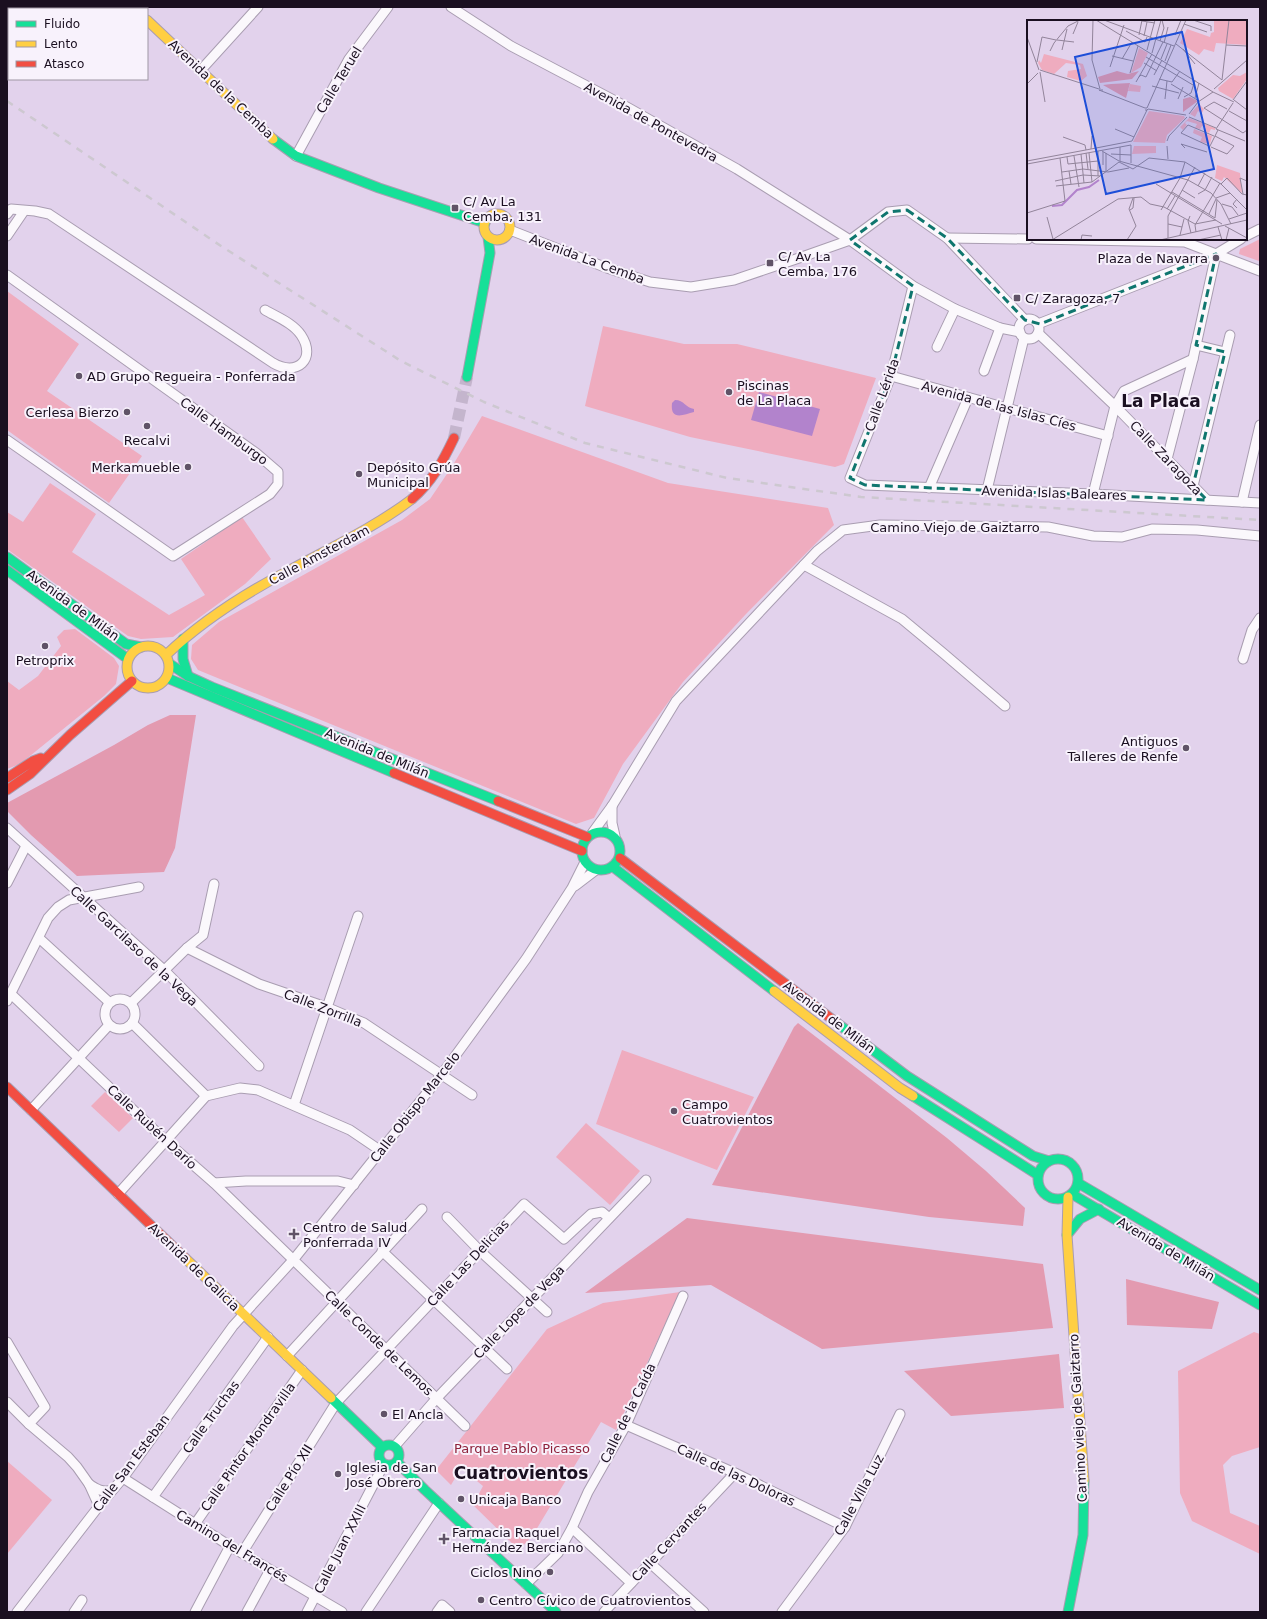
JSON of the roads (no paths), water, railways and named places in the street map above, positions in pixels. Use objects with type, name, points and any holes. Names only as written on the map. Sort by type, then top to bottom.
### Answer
[{"type":"street","points":[[200,70],[258,7]]},
{"type":"street","name":"Calle Teruel","points":[[296,156],[349,59],[388,7]]},
{"type":"street","name":"Avenida de Pontevedra","points":[[450,7],[511,46],[625,106],[737,169],[850,240],[913,286],[954,309],[1000,328],[1022,335]]},
{"type":"street","name":"Avenida de la Cemba","points":[[148,21],[269,136],[296,156]]},
{"type":"street","points":[[296,156],[379,188],[484,223]]},
{"type":"street","points":[[7,214],[11,209],[35,211],[48,214],[273,363],[281,368],[295,369],[301,365],[307,356],[306,345],[301,335],[295,328],[265,310]]},
{"type":"street","points":[[850,240],[888,212],[907,210],[947,238],[1026,320]]},
{"type":"street","points":[[7,236],[24,211]]},
{"type":"street","points":[[467,377],[490,253],[484,223],[487,218],[498,214],[504,216],[508,220],[510,230],[505,238],[490,253]]},
{"type":"street","points":[[1247,236],[1260,229]]},
{"type":"street","name":"Avenida La Cemba","points":[[510,230],[607,268],[650,282],[691,287],[734,280],[850,240]]},
{"type":"street","points":[[488,237],[494,240],[502,240]]},
{"type":"street","points":[[947,238],[1027,239]]},
{"type":"street","points":[[1086,240],[1185,242],[1260,271]]},
{"type":"street","points":[[1022,335],[1030,339],[1035,337],[1038,329],[1216,254],[1239,240]]},
{"type":"street","points":[[1167,459],[1193,359],[1216,254]]},
{"type":"street","name":"Calle Hamburgo","points":[[7,275],[256,453],[278,472],[278,484],[270,494],[173,556],[7,440]]},
{"type":"street","name":"Calle Lérida","points":[[850,478],[891,376],[913,286]]},
{"type":"street","points":[[937,347],[954,309]]},
{"type":"street","points":[[987,490],[1007,408],[1022,335],[1020,324],[1031,319],[1038,329]]},
{"type":"street","points":[[984,372],[1000,328]]},
{"type":"street","name":"Calle Zaragoza","points":[[1038,329],[1207,500]]},
{"type":"street","points":[[1193,486],[1230,335]]},
{"type":"street","points":[[1196,345],[1225,352]]},
{"type":"street","points":[[1093,494],[1115,406],[1124,391],[1193,359]]},
{"type":"street","name":"Avenida de las Islas Cíes","points":[[891,376],[1108,436]]},
{"type":"street","points":[[929,488],[968,398]]},
{"type":"street","points":[[1242,502],[1260,425]]},
{"type":"street","name":"Calle Amsterdam","points":[[166,655],[183,639],[224,608],[285,573],[382,521],[417,495],[438,469],[454,438]]},
{"type":"street","name":"Avenida Islas Baleares","points":[[850,478],[865,485],[1093,494],[1260,503]]},
{"type":"street","name":"Camino Viejo de Gaiztarro","points":[[590,835],[612,806],[676,701],[817,551],[843,530],[880,525],[1048,526],[1093,536],[1122,537],[1152,529],[1197,530],[1260,536]]},
{"type":"street","name":"Avenida de Milán","points":[[7,557],[126,644],[141,647]]},
{"type":"street","points":[[804,565],[902,619],[1005,706]]},
{"type":"street","name":"Avenida de Milán","points":[[7,570],[128,659]]},
{"type":"street","points":[[1243,659],[1252,630],[1260,618]]},
{"type":"street","points":[[183,639],[183,659],[188,676]]},
{"type":"street","points":[[153,646],[166,655],[170,664],[167,678],[160,685],[148,689],[138,686],[132,682],[128,673],[128,659],[134,651],[141,647],[153,646]]},
{"type":"street","name":"Avenida de Milán","points":[[170,664],[188,676],[590,835]]},
{"type":"street","name":"Avenida de Milán","points":[[167,678],[582,851]]},
{"type":"street","points":[[7,790],[30,774],[50,754],[132,682]]},
{"type":"street","points":[[7,778],[32,761],[50,754]]},
{"type":"street","points":[[612,806],[612,823],[615,836],[620,844],[620,858],[613,867],[606,870],[596,870],[590,867],[585,862],[582,851],[583,844],[590,835],[605,831],[615,836]]},
{"type":"street","name":"Calle Garcilaso de la Vega","points":[[7,828],[164,970],[259,1066]]},
{"type":"street","points":[[7,883],[26,846]]},
{"type":"street","name":"Avenida de Milán","points":[[620,858],[907,1076],[1032,1156],[1049,1161]]},
{"type":"street","name":"Calle Obispo Marcelo","points":[[244,1314],[294,1259],[442,1074],[526,959],[572,888],[585,862]]},
{"type":"street","name":"Avenida de Milán","points":[[613,867],[900,1088],[1038,1174]]},
{"type":"street","name":"Calle Obispo Marcelo","points":[[572,888],[596,870]]},
{"type":"street","points":[[131,1003],[187,948],[203,935],[214,884]]},
{"type":"street","points":[[9,998],[48,918],[58,907],[69,900],[139,887]]},
{"type":"street","points":[[294,1105],[358,916]]},
{"type":"street","points":[[39,938],[109,1002]]},
{"type":"street","name":"Calle Zorrilla","points":[[187,948],[259,984],[326,1007],[364,1023],[472,1095]]},
{"type":"street","name":"Calle Rubén Darío","points":[[9,998],[78,1058],[294,1259]]},
{"type":"street","points":[[116,998],[125,999],[131,1003],[135,1012],[132,1023],[124,1029],[114,1028],[109,1025],[105,1019],[104,1013],[105,1007],[109,1002],[116,998]]},
{"type":"street","points":[[132,1023],[206,1096]]},
{"type":"street","points":[[31,1110],[109,1025]]},
{"type":"street","name":"Avenida de Galicia","points":[[7,1087],[382,1447]]},
{"type":"street","points":[[118,1194],[206,1096],[240,1088],[258,1090],[350,1130],[381,1151]]},
{"type":"street","points":[[1063,1159],[1072,1164],[1078,1176],[1078,1182],[1070,1195],[1055,1199],[1044,1194],[1040,1187],[1038,1174],[1043,1165],[1049,1161],[1063,1159]]},
{"type":"street","name":"Calle Lope de Vega","points":[[395,1446],[436,1399],[646,1180]]},
{"type":"street","points":[[214,1183],[246,1181],[338,1181],[354,1184]]},
{"type":"street","name":"Avenida de Milán","points":[[1078,1182],[1260,1290]]},
{"type":"street","name":"Avenida de Milán","points":[[1070,1195],[1099,1209],[1260,1305]]},
{"type":"street","name":"Camino viejo de Gaiztarro","points":[[1068,1612],[1083,1535],[1084,1479],[1066,1235],[1066,1222],[1070,1195]]},
{"type":"street","name":"Camino viejo de Gaiztarro","points":[[1055,1199],[1066,1222]]},
{"type":"street","name":"Calle Las Delicias","points":[[336,1403],[524,1204],[564,1239],[590,1214],[602,1212],[609,1218]]},
{"type":"street","points":[[287,1356],[422,1209]]},
{"type":"street","points":[[1066,1235],[1075,1222],[1082,1216],[1099,1209]]},
{"type":"street","points":[[447,1217],[480,1251],[547,1312]]},
{"type":"street","points":[[382,1251],[507,1369]]},
{"type":"street","name":"Calle Conde de Lemos","points":[[294,1259],[465,1426]]},
{"type":"street","name":"Calle de la Caída","points":[[526,1584],[558,1553],[572,1528],[588,1492],[626,1425],[683,1296]]},
{"type":"street","name":"Calle San Esteban","points":[[17,1612],[99,1506],[123,1478],[233,1326],[244,1314]]},
{"type":"street","name":"Calle Truchas","points":[[153,1497],[268,1337]]},
{"type":"street","points":[[7,1342],[45,1407],[29,1424]]},
{"type":"street","name":"Calle Pintor Mondravilla","points":[[195,1524],[302,1370]]},
{"type":"street","points":[[7,1402],[29,1424],[68,1457],[77,1467],[88,1484],[99,1506]]},
{"type":"street","name":"Calle Pío XII","points":[[242,1553],[336,1403]]},
{"type":"street","name":"Calle Villa Luz","points":[[782,1612],[845,1527],[900,1414]]},
{"type":"street","name":"Calle de las Doloras","points":[[626,1425],[735,1473],[845,1527]]},
{"type":"street","points":[[386,1444],[395,1446],[400,1455],[397,1462],[391,1465],[384,1464],[379,1457],[382,1447],[386,1444]]},
{"type":"street","points":[[397,1462],[556,1612]]},
{"type":"street","name":"Calle Juan XXIII","points":[[307,1612],[384,1464]]},
{"type":"street","name":"Calle Cervantes","points":[[604,1612],[735,1473]]},
{"type":"street","name":"Camino del Francés","points":[[123,1478],[230,1546],[342,1612]]},
{"type":"street","points":[[88,1484],[106,1492],[112,1490]]},
{"type":"street","points":[[366,1612],[439,1503]]},
{"type":"street","points":[[572,1528],[631,1583]]},
{"type":"street","points":[[195,1612],[230,1546]]},
{"type":"street","points":[[650,1563],[704,1612]]},
{"type":"street","points":[[247,1612],[270,1570]]},
{"type":"street","points":[[74,1612],[82,1600]]},
{"type":"street","points":[[437,1612],[442,1605],[450,1612]]},
{"type":"tunnel","points":[[454,438],[467,377]]},
{"type":"railway","points":[[7,101],[221,246],[401,361],[484,402],[585,443],[727,478],[861,497],[1260,520]]},
{"type":"place","name":"C/ Av La Cemba, 131","points":[[455,208]]},
{"type":"place","name":"Plaza de Navarra","points":[[1216,258]]},
{"type":"place","name":"C/ Av La Cemba, 176","points":[[770,263]]},
{"type":"place","name":"C/ Zaragoza, 7","points":[[1017,298]]},
{"type":"place","name":"AD Grupo Regueira - Ponferrada","points":[[79,376]]},
{"type":"place","name":"Piscinas de La Placa","points":[[729,392]]},
{"type":"place","name":"Cerlesa Bierzo","points":[[127,412]]},
{"type":"place","name":"Recalvi","points":[[147,426]]},
{"type":"place","name":"Merkamueble","points":[[188,467]]},
{"type":"place","name":"Depósito Grúa Municipal","points":[[359,474]]},
{"type":"place","name":"Petroprix","points":[[45,646]]},
{"type":"place","name":"Antiguos Talleres de Renfe","points":[[1186,748]]},
{"type":"place","name":"Campo Cuatrovientos","points":[[674,1111]]},
{"type":"place","name":"Centro de Salud Ponferrada IV","points":[[294,1234]]},
{"type":"place","name":"El Ancla","points":[[384,1414]]},
{"type":"place","name":"Iglesia de San José Obrero","points":[[338,1474]]},
{"type":"place","name":"Unicaja Banco","points":[[461,1499]]},
{"type":"place","name":"Farmacia Raquel Hernández Berciano","points":[[444,1539]]},
{"type":"place","name":"Ciclos Nino","points":[[550,1572]]},
{"type":"place","name":"Centro Cívico de Cuatrovientos","points":[[481,1600]]},
{"type":"district","name":"La Placa","points":[[1161,401]]},
{"type":"district","name":"Cuatrovientos","points":[[521,1473]]},
{"type":"park label","name":"Parque Pablo Picasso","points":[[522,1448]]}]
